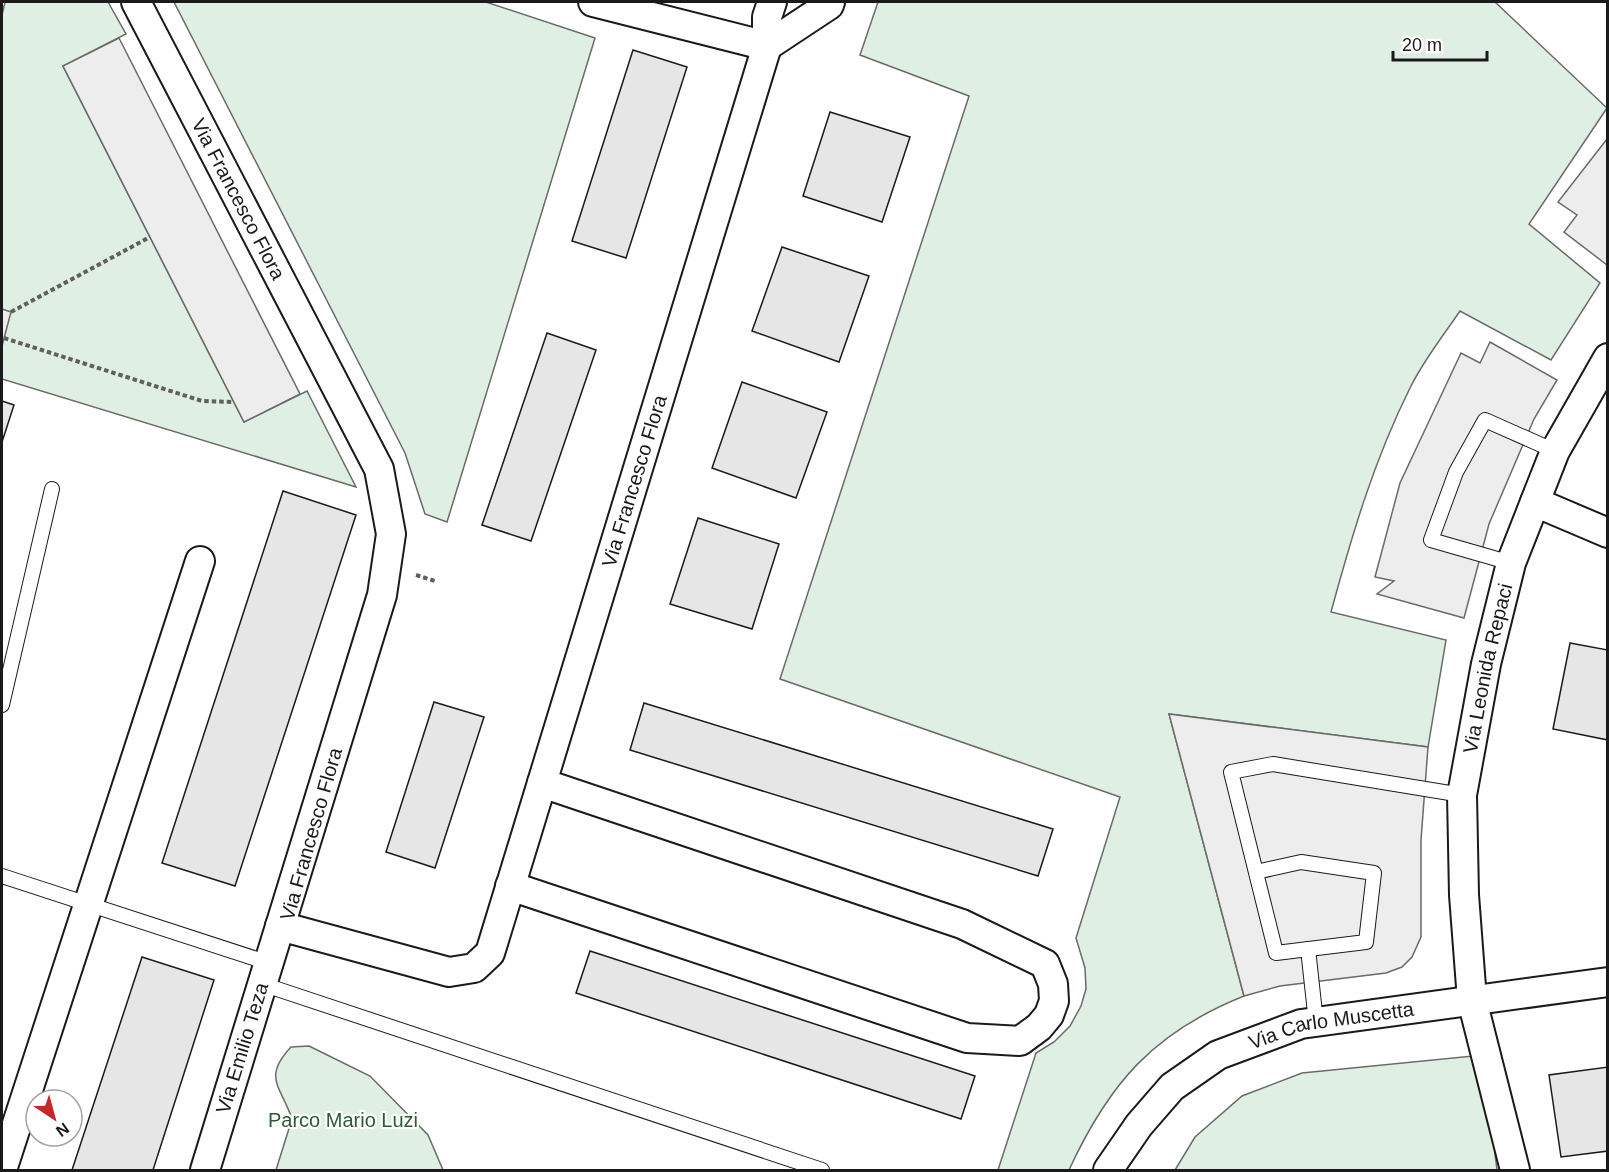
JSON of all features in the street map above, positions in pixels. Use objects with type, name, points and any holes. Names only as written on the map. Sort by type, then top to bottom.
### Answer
[{"type":"street","name":"Via Francesco Flora","points":[[136,2],[379,469],[391,534],[382,595],[280,926],[449,972],[474,968],[490,953],[767,46],[767,17],[772,2]]},
{"type":"street","points":[[593,2],[767,46],[829,5],[830,2]]},
{"type":"street","name":"Via Leonida Repaci","points":[[1515,1170],[1472,1000],[1464,895],[1462,795],[1486,664],[1511,563],[1555,451],[1608,358]]},
{"type":"street","points":[[1535,502],[1608,533]]},
{"type":"street","points":[[2,1170],[200,561]]},
{"type":"street","points":[[510,886],[967,1038],[1020,1041],[1039,1028],[1049,1015],[1054,1001],[1053,984],[1045,964],[962,924],[542,783]]},
{"type":"street","name":"Via Emilio Teza","points":[[205,1170],[280,926]]},
{"type":"street","name":"Via Carlo Muscetta","points":[[1108,1170],[1139,1125],[1172,1087],[1218,1055],[1300,1024],[1608,982]]},
{"type":"lane","points":[[1511,563],[1431,540],[1456,472],[1485,420],[1555,451]]},
{"type":"lane","points":[[2,705],[52,489]]},
{"type":"lane","points":[[1256,872],[1301,862],[1374,873],[1366,942],[1276,953],[1231,772],[1273,764],[1462,795]]},
{"type":"lane","points":[[2,876],[89,904],[266,973],[822,1170]]},
{"type":"lane","points":[[1308,949],[1316,1022]]},
{"type":"path","points":[[11,312],[150,237]]},
{"type":"path","points":[[4,338],[202,401],[234,402]]},
{"type":"green space","points":[[5,2],[108,2],[126,34],[63,66],[244,422],[307,391],[356,487],[2,379],[2,15]]},
{"type":"green space","points":[[174,2],[486,2],[595,38],[447,522],[425,514],[405,453]]},
{"type":"green space","points":[[878,2],[1495,2],[1607,108],[1529,224],[1600,283],[1551,360],[1460,311],[1421,368],[1397,415],[1365,498],[1339,583],[1331,612],[1446,640],[1428,747],[1169,714],[1244,996],[1184,1026],[1138,1064],[1118,1086],[1101,1111],[1069,1170],[998,1170],[1036,1053],[1054,1042],[1070,1026],[1081,1006],[1086,989],[1085,968],[1076,938],[1120,797],[780,679],[969,96],[860,55]]},
{"type":"green space","name":"Parco Mario Luzi","points":[[309,1046],[370,1076],[428,1135],[443,1170],[276,1170],[292,1119],[276,1082],[277,1067],[291,1047]]},
{"type":"green space","points":[[1483,1055],[1497,1170],[1175,1170],[1195,1137],[1242,1096],[1302,1073]]},
{"type":"shaded area","points":[[119,38],[300,394],[244,422],[63,66]]},
{"type":"shaded area","points":[[1607,139],[1607,265],[1564,232],[1577,215],[1558,202]]},
{"type":"shaded area","points":[[2,309],[11,312],[2,346]]},
{"type":"shaded area","points":[[1490,342],[1557,380],[1534,419],[1489,524],[1464,618],[1377,594],[1394,581],[1375,577],[1400,483],[1461,353],[1480,363]]},
{"type":"shaded area","points":[[1169,714],[1428,747],[1421,840],[1421,937],[1412,957],[1402,967],[1386,973],[1280,986],[1244,996]]},
{"type":"building","points":[[633,50],[687,67],[626,258],[572,241]]},
{"type":"building","points":[[830,112],[910,137],[882,222],[803,196]]},
{"type":"building","points":[[782,247],[869,276],[839,362],[752,331]]},
{"type":"building","points":[[547,333],[596,350],[531,541],[482,525]]},
{"type":"building","points":[[742,382],[827,412],[796,498],[712,468]]},
{"type":"building","points":[[2,401],[14,405],[2,442]]},
{"type":"building","points":[[283,491],[356,515],[235,886],[162,863]]},
{"type":"building","points":[[698,518],[779,544],[752,629],[670,604]]},
{"type":"building","points":[[1570,643],[1608,650],[1608,740],[1553,729]]},
{"type":"building","points":[[434,702],[484,717],[435,868],[386,852]]},
{"type":"building","points":[[644,703],[1053,829],[1038,876],[630,750]]},
{"type":"building","points":[[590,951],[975,1076],[961,1119],[576,993]]},
{"type":"building","points":[[142,957],[214,980],[153,1170],[72,1170],[79,1148],[84,1148],[84,1133]]},
{"type":"building","points":[[1608,1067],[1608,1151],[1561,1157],[1549,1075]]}]
